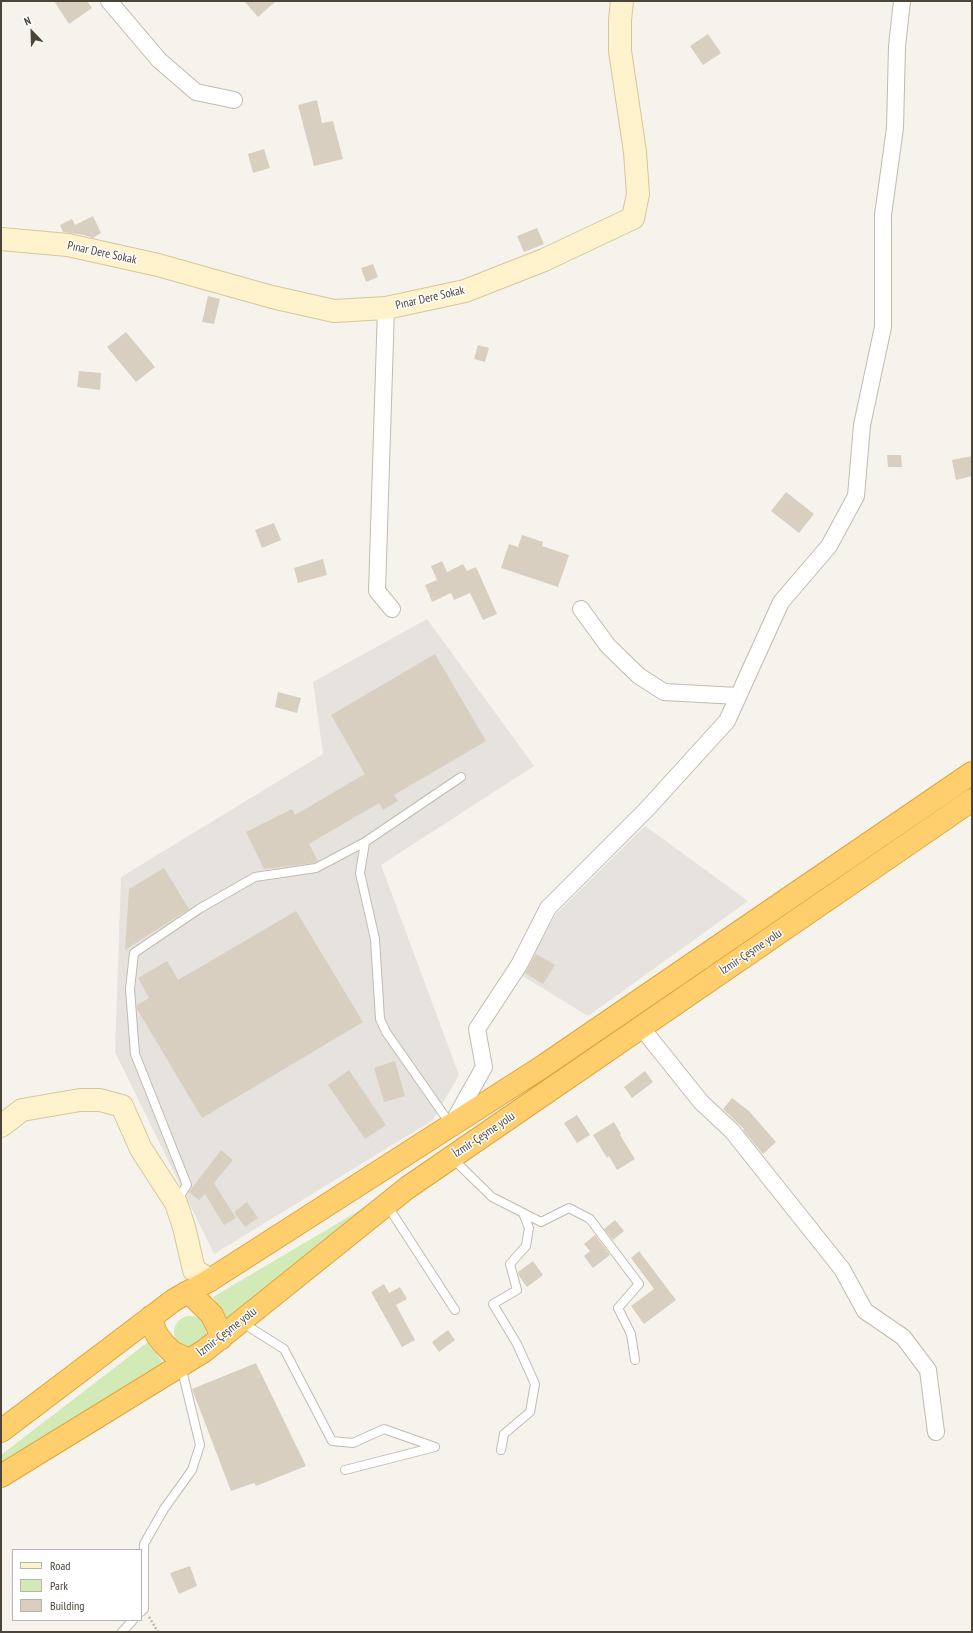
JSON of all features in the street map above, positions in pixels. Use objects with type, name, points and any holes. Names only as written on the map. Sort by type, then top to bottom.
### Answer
[{"type":"highway","name":"İzmir-Çeşme yolu","points":[[1,1431],[174,1300],[210,1280],[545,1065],[972,773]]},
{"type":"highway","name":"İzmir-Çeşme yolu","points":[[1,1476],[185,1363],[221,1338],[407,1188],[972,800]]},
{"type":"highway","points":[[186,1293],[195,1298],[212,1315],[221,1338]]},
{"type":"highway","points":[[151,1317],[157,1336],[185,1363]]},
{"type":"street","points":[[109,1],[159,60],[196,92],[234,100]]},
{"type":"street","name":"Pınar Dere Sokak","points":[[1,239],[76,247],[158,265],[272,297],[334,311],[386,308],[465,291],[544,260],[634,218],[638,194],[635,152],[620,51],[620,20],[622,1]]},
{"type":"street","points":[[451,1125],[484,1067],[477,1029],[519,965],[548,908],[647,809],[727,721],[781,602],[829,546],[856,496],[862,425],[883,327],[883,215],[895,128],[897,46],[902,1]]},
{"type":"street","points":[[386,308],[377,591],[392,609]]},
{"type":"street","points":[[581,609],[608,646],[639,676],[664,692],[738,696]]},
{"type":"street","points":[[641,1027],[701,1102],[732,1131],[838,1263],[865,1311],[903,1336],[928,1370],[936,1432]]},
{"type":"street","points":[[1,1126],[22,1110],[73,1102],[100,1100],[122,1106],[141,1148],[176,1203],[184,1227],[194,1270],[210,1280]]},
{"type":"lane","points":[[176,1203],[187,1185],[135,1054],[130,989],[134,953],[198,909],[255,876],[316,868],[365,842],[461,777]]},
{"type":"lane","points":[[365,842],[360,874],[375,939],[380,1019],[386,1032],[451,1125]]},
{"type":"lane","points":[[451,1158],[492,1197],[541,1222],[569,1208],[590,1219],[639,1284],[618,1308],[631,1334],[635,1360]]},
{"type":"lane","points":[[387,1204],[455,1310]]},
{"type":"lane","points":[[501,1450],[504,1434],[530,1412],[535,1384],[516,1344],[493,1304],[516,1290],[510,1264],[526,1246],[529,1228],[523,1213]]},
{"type":"lane","points":[[241,1322],[284,1349],[332,1441],[353,1443],[384,1429],[435,1447],[345,1470]]},
{"type":"lane","points":[[142,1610],[144,1544],[164,1509],[192,1470],[200,1445],[185,1363]]},
{"type":"lane","points":[[122,1632],[133,1621]]},
{"type":"path","points":[[142,1610],[158,1632]]},
{"type":"shaded area","points":[[427,619],[534,766],[381,865],[459,1075],[433,1120],[214,1254],[115,1052],[121,877],[323,754],[313,682]]},
{"type":"shaded area","points":[[645,826],[748,901],[588,1016],[521,975],[556,914]]},
{"type":"green space","points":[[421,1169],[230,1325],[213,1297],[355,1213]]},
{"type":"green space","points":[[187,1316],[193,1316],[203,1323],[206,1332],[205,1338],[199,1345],[193,1348],[187,1348],[177,1341],[174,1335],[174,1329],[181,1319]]},
{"type":"green space","points":[[148,1342],[166,1367],[1,1465],[1,1455]]},
{"type":"building","points":[[54,1],[87,1],[92,8],[69,24]]},
{"type":"building","points":[[244,1],[276,1],[258,17]]},
{"type":"building","points":[[708,34],[721,53],[703,65],[690,46]]},
{"type":"building","points":[[317,100],[322,123],[333,121],[343,159],[314,166],[298,105]]},
{"type":"building","points":[[264,149],[270,168],[253,173],[248,154]]},
{"type":"building","points":[[93,216],[101,233],[93,238],[63,232],[60,225],[72,219],[75,225]]},
{"type":"building","points":[[537,228],[544,244],[524,252],[517,236]]},
{"type":"building","points":[[373,264],[378,277],[366,282],[361,268]]},
{"type":"building","points":[[208,296],[220,299],[214,324],[202,322]]},
{"type":"building","points":[[126,332],[155,367],[136,382],[107,347]]},
{"type":"building","points":[[478,345],[489,348],[485,362],[474,359]]},
{"type":"building","points":[[79,371],[101,373],[100,390],[77,387]]},
{"type":"building","points":[[887,455],[901,455],[902,467],[888,467]]},
{"type":"building","points":[[972,456],[972,476],[956,480],[952,460]]},
{"type":"building","points":[[786,492],[814,514],[799,533],[771,511]]},
{"type":"building","points":[[274,523],[281,540],[262,548],[255,530]]},
{"type":"building","points":[[522,535],[543,542],[542,546],[569,555],[558,587],[501,568],[509,544],[518,547]]},
{"type":"building","points":[[323,559],[327,575],[298,583],[294,568]]},
{"type":"building","points":[[442,561],[447,572],[463,564],[467,571],[476,567],[497,614],[483,620],[470,593],[454,600],[451,593],[432,602],[425,585],[437,580],[431,566]]},
{"type":"building","points":[[435,654],[486,741],[394,795],[398,801],[383,810],[379,803],[309,844],[318,861],[314,863],[264,869],[246,832],[292,809],[295,815],[365,774],[331,715]]},
{"type":"building","points":[[278,692],[301,698],[297,713],[275,707]]},
{"type":"building","points":[[164,868],[189,909],[125,950],[129,889]]},
{"type":"building","points":[[296,911],[363,1022],[202,1118],[137,1009],[137,1005],[149,998],[138,978],[167,961],[178,980]]},
{"type":"building","points":[[536,954],[555,965],[543,984],[525,973]]},
{"type":"building","points":[[395,1061],[405,1096],[384,1102],[374,1068]]},
{"type":"building","points":[[349,1070],[386,1125],[365,1139],[328,1085]]},
{"type":"building","points":[[645,1071],[653,1082],[632,1098],[624,1087]]},
{"type":"building","points":[[732,1098],[749,1111],[776,1142],[763,1154],[743,1130],[744,1129],[723,1109]]},
{"type":"building","points":[[577,1115],[590,1135],[577,1143],[564,1123]]},
{"type":"building","points":[[614,1122],[635,1159],[617,1170],[609,1156],[607,1158],[593,1135]]},
{"type":"building","points":[[221,1150],[233,1160],[214,1183],[236,1218],[224,1225],[205,1194],[199,1200],[189,1192]]},
{"type":"building","points":[[247,1202],[258,1218],[245,1227],[234,1212]]},
{"type":"building","points":[[615,1220],[624,1231],[613,1240],[604,1229]]},
{"type":"building","points":[[595,1235],[610,1255],[593,1268],[584,1256],[590,1251],[584,1244]]},
{"type":"building","points":[[639,1251],[676,1300],[644,1324],[631,1306],[654,1289],[631,1258]]},
{"type":"building","points":[[533,1261],[543,1275],[527,1287],[519,1276],[518,1272]]},
{"type":"building","points":[[384,1284],[389,1293],[400,1287],[407,1299],[396,1305],[415,1340],[402,1347],[371,1292]]},
{"type":"building","points":[[448,1330],[455,1340],[439,1352],[432,1342]]},
{"type":"building","points":[[256,1363],[306,1466],[256,1486],[254,1483],[231,1491],[192,1389]]},
{"type":"building","points":[[190,1566],[197,1586],[179,1594],[170,1573]]}]
